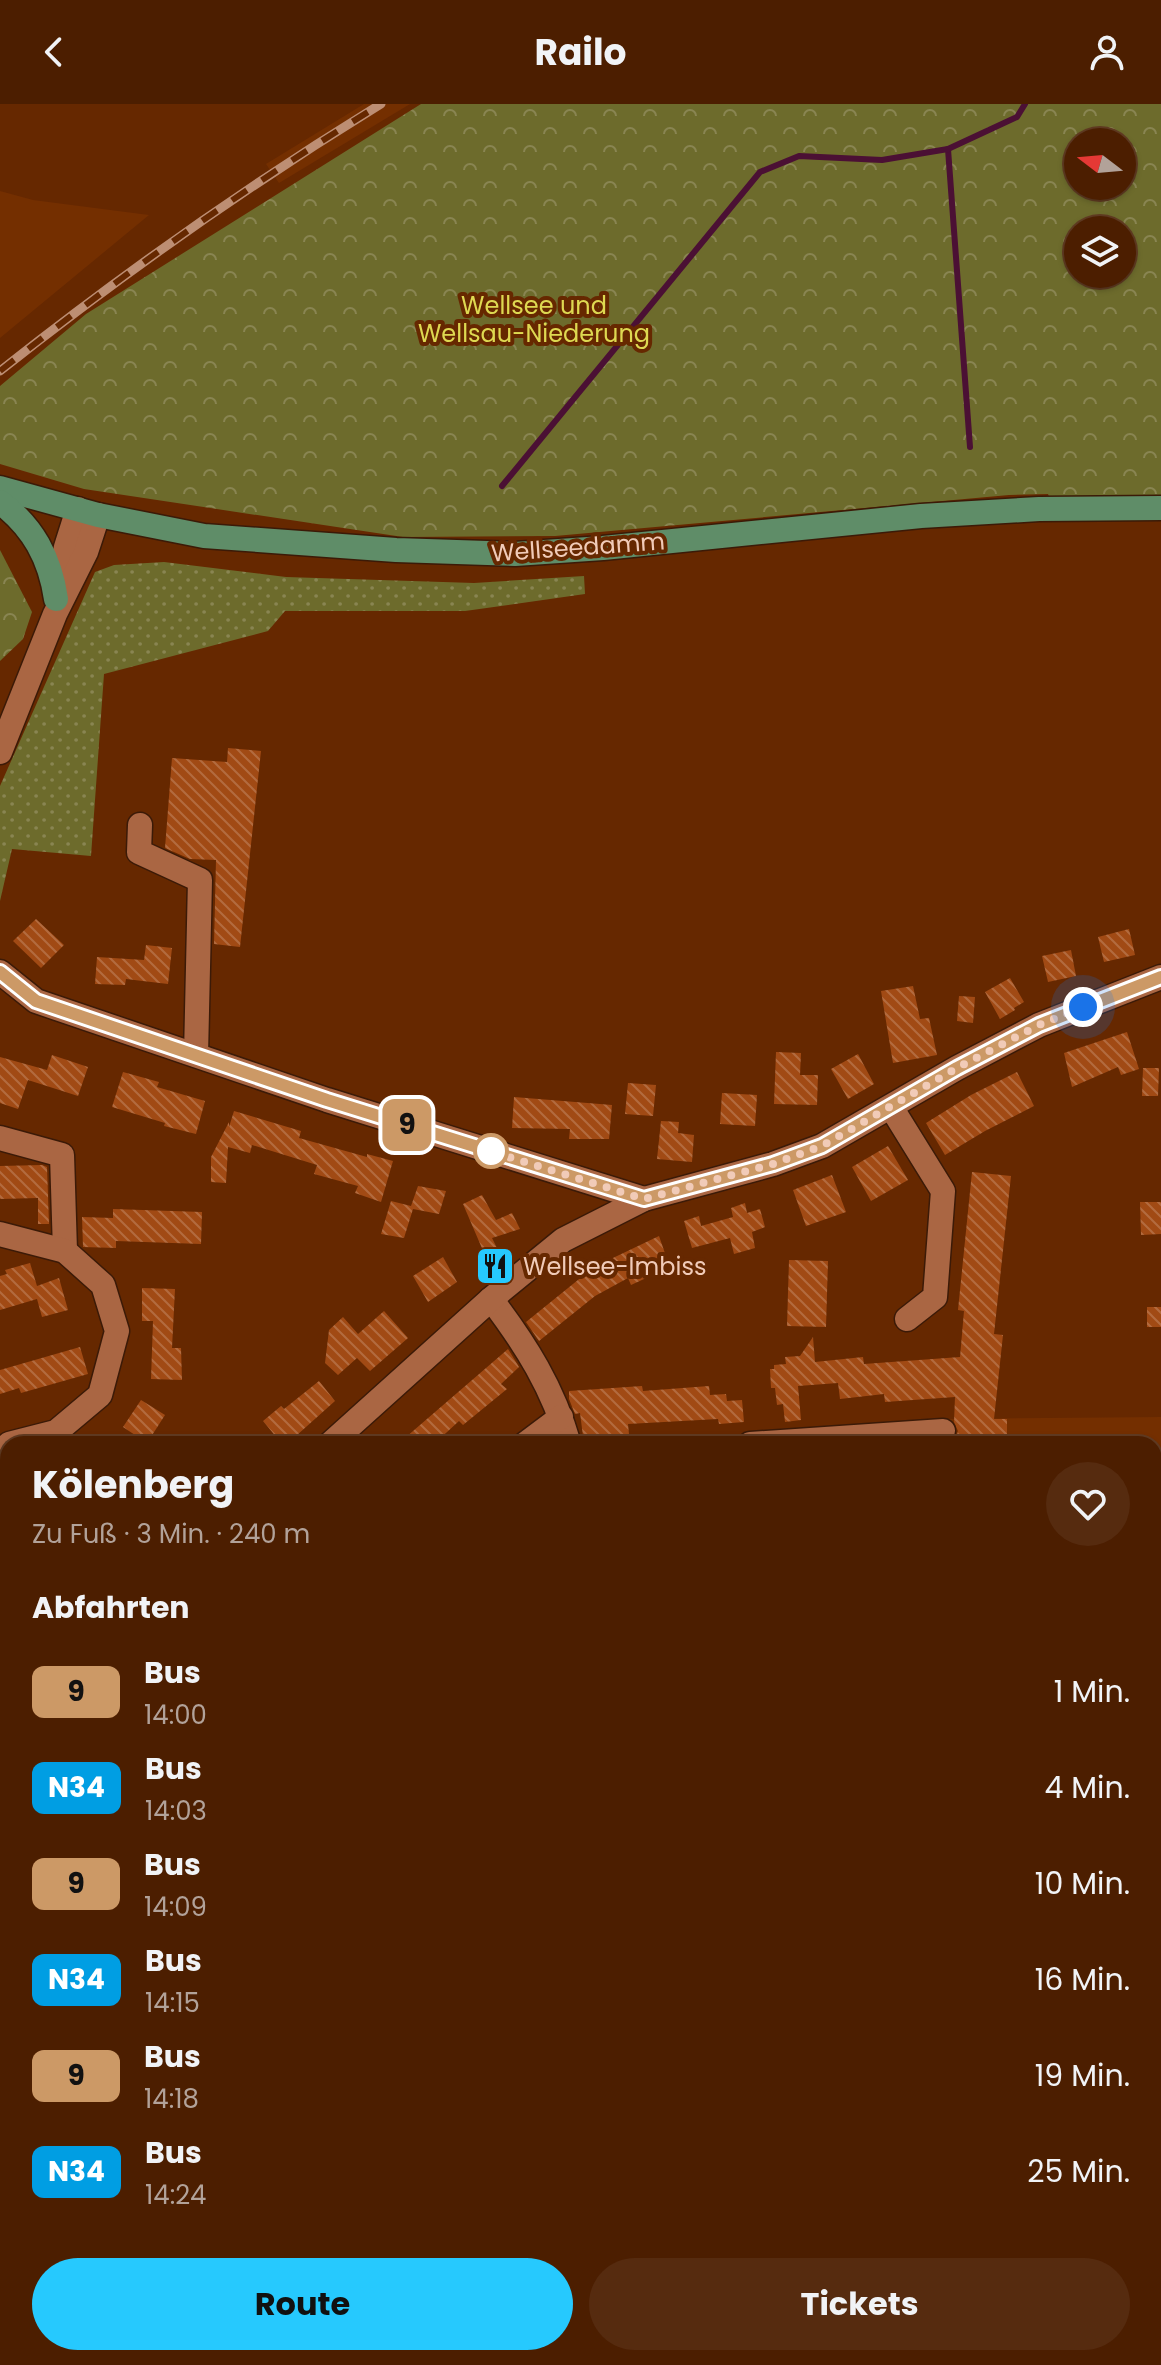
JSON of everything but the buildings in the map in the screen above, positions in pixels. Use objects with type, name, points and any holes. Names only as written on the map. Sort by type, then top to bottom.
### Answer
[{"type":"main road","name":"Wellseedamm","points":[[0,488],[88,512],[204,536],[381,549],[515,554],[921,516],[1039,509],[1161,508]]},
{"type":"main road","points":[[0,502],[25,524],[41,547],[49,564],[55,607]]},
{"type":"street","points":[[0,752],[55,607],[66,547],[88,512]]},
{"type":"street","points":[[140,825],[139,852],[200,880],[196,1055]]},
{"type":"street","points":[[0,972],[36,1001],[327,1100],[644,1199]]},
{"type":"street","points":[[339,1436],[491,1299],[563,1240],[644,1199],[785,1160],[822,1146],[1039,1025],[1161,977]]},
{"type":"street","points":[[891,1107],[943,1191],[935,1297],[907,1319]]},
{"type":"street","points":[[0,1138],[62,1155],[65,1251]]},
{"type":"street","points":[[0,1234],[65,1251],[103,1285],[117,1331],[100,1395],[56,1432],[40,1436]]},
{"type":"street","points":[[491,1299],[538,1366],[567,1436]]},
{"type":"street","points":[[536,1436],[561,1417]]},
{"type":"street","points":[[869,1436],[943,1431]]},
{"type":"shaded area","points":[[364,104],[410,104],[279,183],[266,164]]},
{"type":"shaded area","points":[[0,191],[33,200],[149,215],[0,338]]},
{"type":"shaded area","points":[[1161,1417],[1161,1436],[948,1436],[948,1419]]},
{"type":"green space","name":"Wellsee und Wellsau-Niederung","points":[[421,104],[1161,104],[1161,498],[1052,504],[1048,494],[1009,495],[555,536],[403,537],[84,489],[0,464],[0,386],[86,314]]},
{"type":"green space","points":[[0,550],[32,612],[23,639],[0,661]]},
{"type":"green space","points":[[164,562],[286,577],[474,583],[584,576],[585,594],[465,611],[285,611],[268,631],[104,674],[91,856],[12,849],[0,901],[0,786],[95,572],[114,565]]},
{"type":"waterway","points":[[502,486],[760,172],[799,156],[882,160],[948,149],[1017,117],[1025,104]]},
{"type":"waterway","points":[[948,149],[970,447]]},
{"type":"railway","points":[[0,371],[186,232],[381,104]]},
{"type":"bus line","name":"9","points":[[0,972],[36,1001],[327,1100],[644,1199],[773,1164],[822,1146],[1039,1025],[1161,977]]},
{"type":"place","name":"Wellsee-Imbiss","points":[[495,1266]]},
{"type":"route","points":[[491,1151],[480,1148],[644,1199],[773,1164],[822,1146],[957,1068],[1039,1025],[1083,1007]]}]
